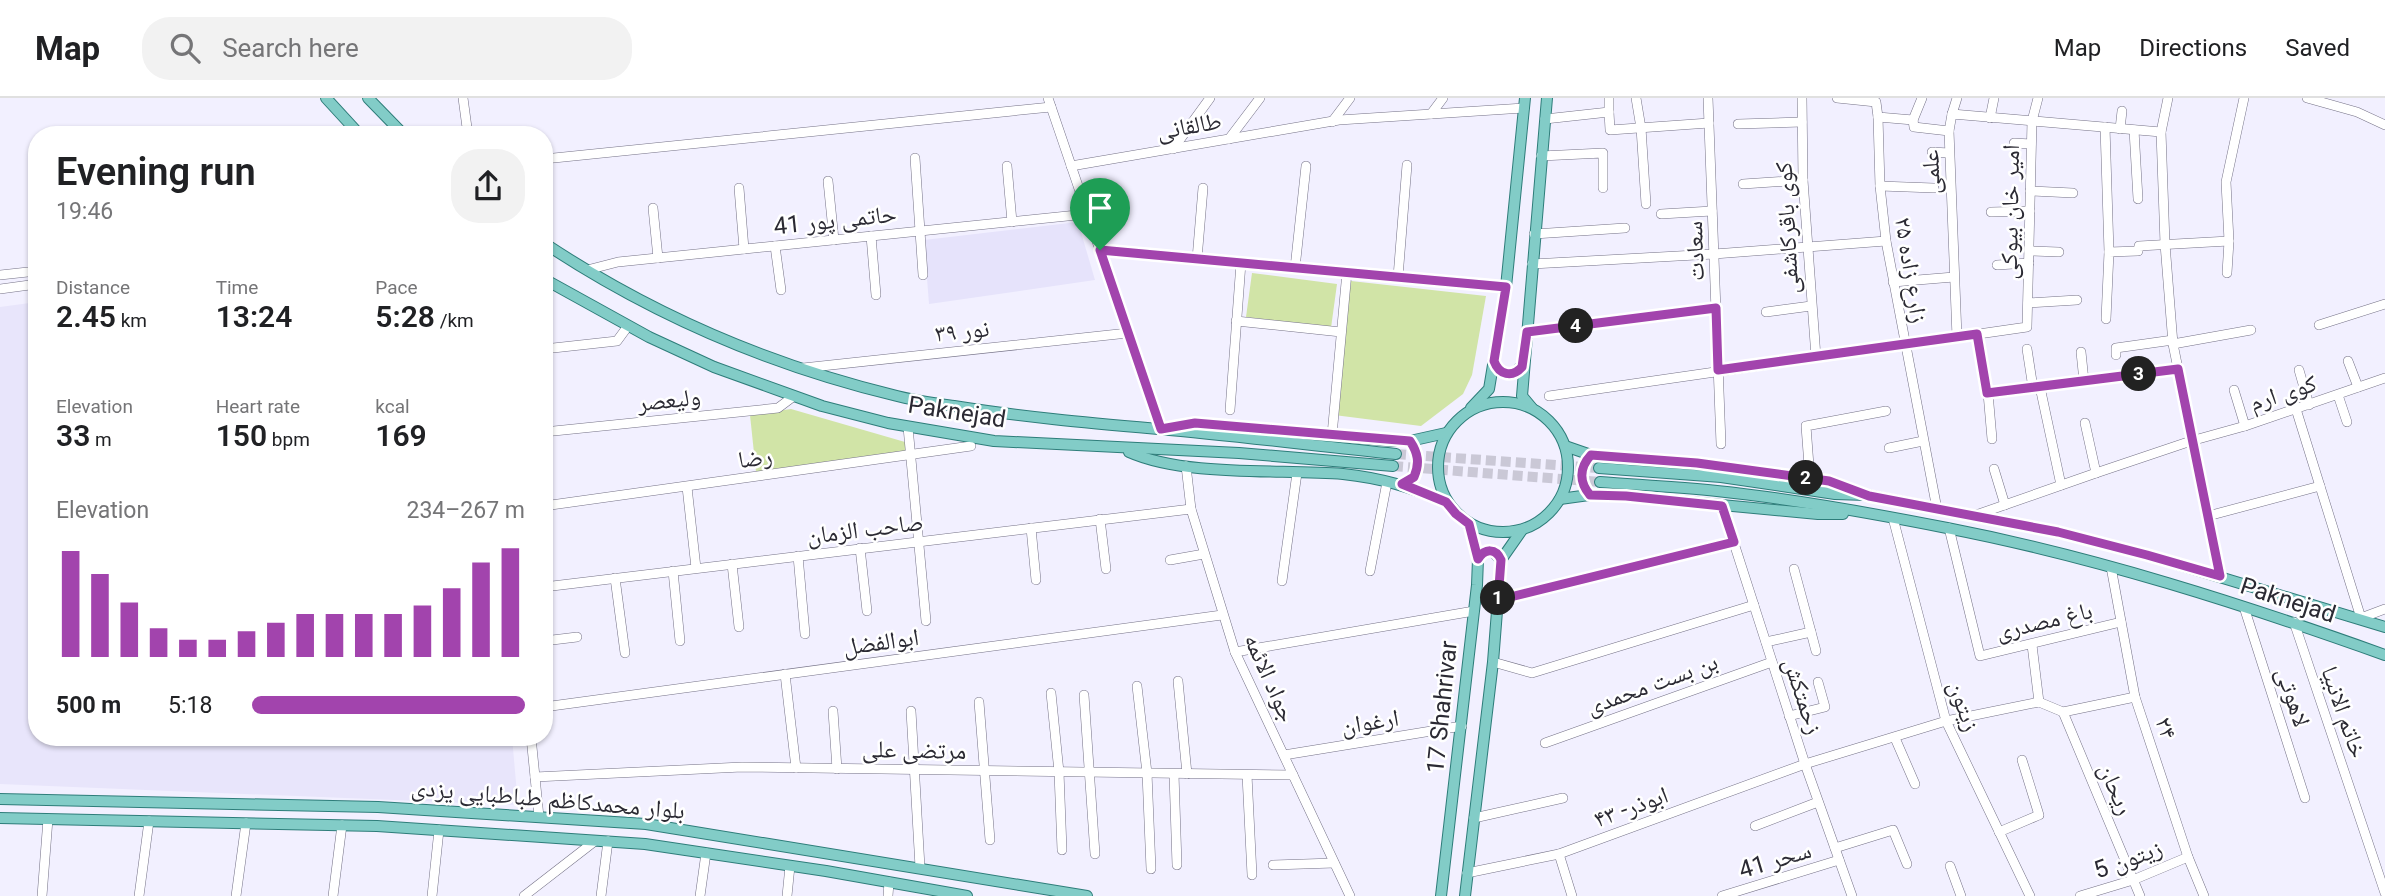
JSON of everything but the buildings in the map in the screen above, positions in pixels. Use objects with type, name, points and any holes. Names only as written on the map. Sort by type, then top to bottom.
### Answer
[{"type":"main road","points":[[326,98],[352,126]]},
{"type":"main road","points":[[368,98],[395,126]]},
{"type":"main road","points":[[1524,103],[1506,287],[1489,389],[1446,433],[1439,450],[1437,468],[1439,486],[1446,502],[1456,514],[1469,524],[1486,531],[1504,533],[1522,530],[1538,523],[1560,499],[1567,482],[1565,446],[1552,424],[1522,396],[1547,98]]},
{"type":"main road","points":[[553,249],[675,317],[725,340],[801,368],[912,399],[1004,413],[1161,429],[1195,423],[1410,441],[1446,433]]},
{"type":"main road","name":"Paknejad","points":[[553,284],[628,326],[714,367],[848,413],[908,427],[994,441],[1395,460],[1161,429]]},
{"type":"main road","points":[[1494,361],[1498,369],[1506,374],[1515,373],[1524,362]]},
{"type":"main road","points":[[1467,412],[1488,403],[1499,402],[1532,408]]},
{"type":"main road","points":[[1402,484],[1414,477],[1418,463],[1416,450],[1410,441]]},
{"type":"main road","points":[[1565,446],[1591,455],[1697,463],[1829,481],[1869,496]]},
{"type":"main road","points":[[1123,449],[1143,458],[1186,466],[1344,474],[1402,484],[1446,502]]},
{"type":"main road","points":[[1590,495],[1581,475],[1591,455]]},
{"type":"main road","name":"Paknejad","points":[[1600,468],[1721,477],[1835,494],[1869,496],[2058,532],[2220,576],[2385,627]]},
{"type":"main road","name":"Paknejad","points":[[1600,482],[1717,491],[1950,528],[2111,567],[2294,622],[2385,655]]},
{"type":"main road","points":[[1560,499],[1590,495],[1626,496],[1818,514],[1863,514]]},
{"type":"main road","name":"17 Shahrivar","points":[[1441,896],[1462,726],[1478,559],[1469,524]]},
{"type":"main road","points":[[1501,560],[1522,530]]},
{"type":"main road","points":[[1478,559],[1481,554],[1493,551],[1499,554],[1501,560]]},
{"type":"main road","name":"17 Shahrivar","points":[[1465,896],[1493,662],[1501,560]]},
{"type":"main road","name":"بلوار محمدکاظم طباطبایی یزدی","points":[[0,799],[378,807],[646,824],[1087,896]]},
{"type":"main road","name":"بلوار محمدکاظم طباطبایی یزدی","points":[[0,818],[342,825],[608,841],[826,871],[967,896]]},
{"type":"main road","points":[[826,871],[828,852]]},
{"type":"main road","points":[[1432,896],[1444,876]]},
{"type":"street","points":[[463,98],[467,126]]},
{"type":"street","points":[[1229,139],[1260,98]]},
{"type":"street","points":[[1332,121],[1350,98]]},
{"type":"street","points":[[1431,114],[1443,98]]},
{"type":"street","points":[[1609,98],[1610,130],[1709,124]]},
{"type":"street","points":[[1636,98],[1641,128],[1646,204]]},
{"type":"street","name":"سعادت","points":[[1708,98],[1721,444]]},
{"type":"street","name":"کوی باقرکاشفی","points":[[1802,98],[1803,180],[1816,356]]},
{"type":"street","points":[[1837,98],[1876,102],[1878,117],[1913,120]]},
{"type":"street","points":[[1922,98],[1913,120],[1914,127],[1949,131]]},
{"type":"street","name":"علمی","points":[[1957,98],[1949,131],[1957,337]]},
{"type":"street","points":[[1990,118],[1994,98]]},
{"type":"street","name":"امیر خان بیوکی","points":[[1977,334],[2027,327],[2032,121],[2038,98]]},
{"type":"street","points":[[2168,98],[2161,132],[2165,244],[2173,342],[2220,576]]},
{"type":"street","points":[[2227,273],[2229,241],[2226,182],[2244,98]]},
{"type":"street","points":[[2307,98],[2357,112],[2385,125]]},
{"type":"street","points":[[1173,149],[1206,99]]},
{"type":"street","points":[[553,158],[1049,102],[1161,429]]},
{"type":"street","name":"طالقانی","points":[[1071,166],[1332,121],[1431,114],[1524,103]]},
{"type":"street","points":[[2120,129],[2122,111]]},
{"type":"street","points":[[1545,119],[1609,113]]},
{"type":"street","points":[[1951,114],[2161,132]]},
{"type":"street","name":"زارع زاده ۲۵","points":[[1878,117],[1880,186],[1886,241],[1937,509]]},
{"type":"street","points":[[1738,124],[1802,122]]},
{"type":"street","points":[[2105,127],[2109,252],[2106,319]]},
{"type":"street","points":[[2134,130],[2138,199]]},
{"type":"street","points":[[2014,143],[2031,144]]},
{"type":"street","points":[[1932,152],[1949,153]]},
{"type":"street","points":[[1541,156],[1603,153],[1604,188]]},
{"type":"street","points":[[915,159],[923,275]]},
{"type":"street","points":[[1398,277],[1407,165]]},
{"type":"street","points":[[1007,166],[1012,222]]},
{"type":"street","points":[[1295,268],[1306,166]]},
{"type":"street","points":[[1743,184],[1803,180]]},
{"type":"street","points":[[828,181],[834,240]]},
{"type":"street","points":[[1880,186],[1934,188]]},
{"type":"street","points":[[1197,259],[1203,187]]},
{"type":"street","points":[[739,188],[744,249]]},
{"type":"street","points":[[2030,191],[2073,193]]},
{"type":"street","points":[[653,208],[658,258]]},
{"type":"street","points":[[1661,214],[1713,211]]},
{"type":"street","points":[[1992,212],[2030,211]]},
{"type":"street","name":"حاتمی پور 41","points":[[587,270],[618,262],[1087,214]]},
{"type":"street","points":[[1534,234],[1625,228]]},
{"type":"street","points":[[871,236],[876,295]]},
{"type":"street","points":[[1532,264],[1886,241]]},
{"type":"street","points":[[2109,252],[2138,251],[2139,246],[2229,241]]},
{"type":"street","points":[[775,246],[781,290]]},
{"type":"street","points":[[1100,250],[1506,287]]},
{"type":"street","points":[[2029,251],[2059,252]]},
{"type":"street","points":[[1230,410],[1241,263]]},
{"type":"street","points":[[1997,265],[2029,263]]},
{"type":"street","points":[[0,275],[28,272]]},
{"type":"street","points":[[1332,435],[1347,272]]},
{"type":"street","points":[[1893,282],[1954,277]]},
{"type":"street","points":[[0,289],[28,285]]},
{"type":"street","points":[[2028,303],[2077,300]]},
{"type":"street","points":[[2319,325],[2385,304]]},
{"type":"street","points":[[1766,312],[1811,306]]},
{"type":"street","points":[[1527,332],[1716,308]]},
{"type":"street","points":[[1236,321],[1341,332]]},
{"type":"street","points":[[553,348],[617,341],[628,326]]},
{"type":"street","points":[[2116,355],[2116,348],[2251,330]]},
{"type":"street","name":"نور ۳۹","points":[[801,368],[1128,333]]},
{"type":"street","points":[[1549,396],[1977,334],[1992,439]]},
{"type":"street","points":[[2027,349],[2061,485]]},
{"type":"street","points":[[2081,352],[2084,381]]},
{"type":"street","points":[[2348,361],[2358,387]]},
{"type":"street","points":[[1987,393],[2178,369]]},
{"type":"street","points":[[2300,370],[2309,405]]},
{"type":"street","name":"کوی ارم","points":[[1973,516],[2191,441],[2245,426],[2385,379]]},
{"type":"street","points":[[2234,390],[2245,426]]},
{"type":"street","points":[[2338,395],[2347,422]]},
{"type":"street","name":"ولیعصر","points":[[553,431],[778,408],[794,396]]},
{"type":"street","points":[[2296,409],[2361,618],[2385,609]]},
{"type":"street","points":[[1810,479],[1806,426],[1886,411]]},
{"type":"street","points":[[2085,423],[2096,473]]},
{"type":"street","points":[[908,427],[926,621]]},
{"type":"street","points":[[1889,449],[1923,441]]},
{"type":"street","name":"رضا","points":[[553,505],[971,446]]},
{"type":"street","name":"جواد الائمه","points":[[1186,466],[1191,509],[1235,652],[1350,896]]},
{"type":"street","points":[[1994,469],[2005,505]]},
{"type":"street","points":[[1282,581],[1297,473]]},
{"type":"street","points":[[1370,571],[1387,482]]},
{"type":"street","points":[[2208,516],[2320,486]]},
{"type":"street","points":[[687,487],[696,568]]},
{"type":"street","name":"زحمتکش","points":[[1722,506],[1789,716],[1852,896]]},
{"type":"street","name":"صاحب الزمان","points":[[553,586],[1191,509]]},
{"type":"street","name":"زیتون","points":[[1893,517],[1946,721],[2030,896]]},
{"type":"street","points":[[1100,519],[1105,569]]},
{"type":"street","points":[[1031,528],[1036,580]]},
{"type":"street","name":"باغ مصدری","points":[[1950,528],[1980,656],[2121,622]]},
{"type":"street","points":[[1498,600],[1734,542]]},
{"type":"street","points":[[860,548],[867,611]]},
{"type":"street","points":[[1170,560],[1204,554]]},
{"type":"street","points":[[798,556],[805,634]]},
{"type":"street","points":[[732,564],[739,626]]},
{"type":"street","name":"۲۴","points":[[2111,567],[2135,697],[2188,857],[2204,896]]},
{"type":"street","points":[[1794,569],[1816,651]]},
{"type":"street","points":[[673,571],[680,641]]},
{"type":"street","points":[[615,578],[625,653]]},
{"type":"street","points":[[1493,662],[1532,673],[1754,605]]},
{"type":"street","name":"لاهوتی","points":[[2244,607],[2305,798]]},
{"type":"street","points":[[1235,652],[1474,611]]},
{"type":"street","name":"ابوالفضل","points":[[553,706],[1222,615]]},
{"type":"street","name":"خاتم الانبیا","points":[[2294,622],[2385,893]]},
{"type":"street","points":[[1766,642],[1811,632]]},
{"type":"street","points":[[553,640],[577,637]]},
{"type":"street","points":[[2032,645],[2039,702],[2063,712],[2135,697]]},
{"type":"street","name":"بن بست محمدی","points":[[1545,743],[1772,662]]},
{"type":"street","points":[[785,674],[796,768]]},
{"type":"street","points":[[1178,681],[1187,774]]},
{"type":"street","points":[[1789,716],[1825,707],[1818,682]]},
{"type":"street","points":[[1137,686],[1147,773],[1151,869]]},
{"type":"street","points":[[1051,694],[1059,772],[1062,850]]},
{"type":"street","points":[[1084,695],[1095,854]]},
{"type":"street","points":[[979,702],[990,840]]},
{"type":"street","name":"ابوذر- ۴۳","points":[[1467,873],[1559,854],[1805,764],[1946,721],[2039,702]]},
{"type":"street","points":[[833,711],[838,769]]},
{"type":"street","points":[[911,711],[920,867]]},
{"type":"street","name":"ریحان","points":[[2063,712],[2140,896]]},
{"type":"street","name":"ارغوان","points":[[1284,755],[1462,726]]},
{"type":"street","points":[[1895,738],[1915,784]]},
{"type":"street","points":[[532,746],[539,817]]},
{"type":"street","points":[[1999,832],[2039,814],[2022,760]]},
{"type":"street","name":"مرتضی علی","points":[[535,777],[742,767],[1293,775]]},
{"type":"street","points":[[1174,774],[1177,866]]},
{"type":"street","points":[[1247,775],[1252,875]]},
{"type":"street","points":[[1474,818],[1563,798]]},
{"type":"street","points":[[1755,826],[1818,802]]},
{"type":"street","points":[[42,896],[48,819]]},
{"type":"street","points":[[139,896],[149,821]]},
{"type":"street","points":[[236,896],[246,823]]},
{"type":"street","points":[[333,896],[342,825]]},
{"type":"street","points":[[432,896],[439,830]]},
{"type":"street","points":[[1835,848],[1893,830],[1907,864]]},
{"type":"street","points":[[524,896],[595,841]]},
{"type":"street","points":[[601,896],[608,841]]},
{"type":"street","points":[[700,896],[706,853]]},
{"type":"street","points":[[1559,854],[1572,896]]},
{"type":"street","name":"زیتون 5","points":[[2080,896],[2133,880],[2188,857]]},
{"type":"street","name":"سحر 41","points":[[1722,896],[1839,860]]},
{"type":"street","points":[[1273,866],[1334,863]]},
{"type":"street","points":[[786,896],[790,866]]},
{"type":"street","points":[[1950,866],[1961,896]]},
{"type":"street","points":[[888,896],[890,882]]},
{"type":"shaded area","points":[[1078,222],[1095,280],[929,304],[924,240]]},
{"type":"shaded area","points":[[28,303],[28,746],[513,746],[518,805],[0,784],[0,307]]},
{"type":"green space","points":[[1252,273],[1337,284],[1331,328],[1246,317]]},
{"type":"green space","points":[[1351,281],[1486,296],[1472,375],[1463,394],[1421,426],[1334,415]]},
{"type":"green space","points":[[791,409],[905,442],[906,452],[756,472],[750,415]]},
{"type":"tunnel","points":[[1396,454],[1599,468]]},
{"type":"tunnel","points":[[1393,466],[1600,482]]},
{"type":"route","points":[[1100,250],[1506,287],[1494,361],[1498,369],[1506,374],[1515,373],[1522,367],[1527,332],[1716,308],[1718,370],[1977,334],[1987,393],[2178,369],[2220,576],[2058,532],[1869,496],[1829,481],[1697,463],[1591,455],[1581,475],[1590,495],[1722,506],[1734,542],[1498,600],[1501,560],[1499,554],[1487,550],[1478,559],[1469,524],[1446,502],[1402,484],[1414,477],[1418,463],[1416,450],[1410,441],[1195,423],[1161,429],[1100,250]]}]
